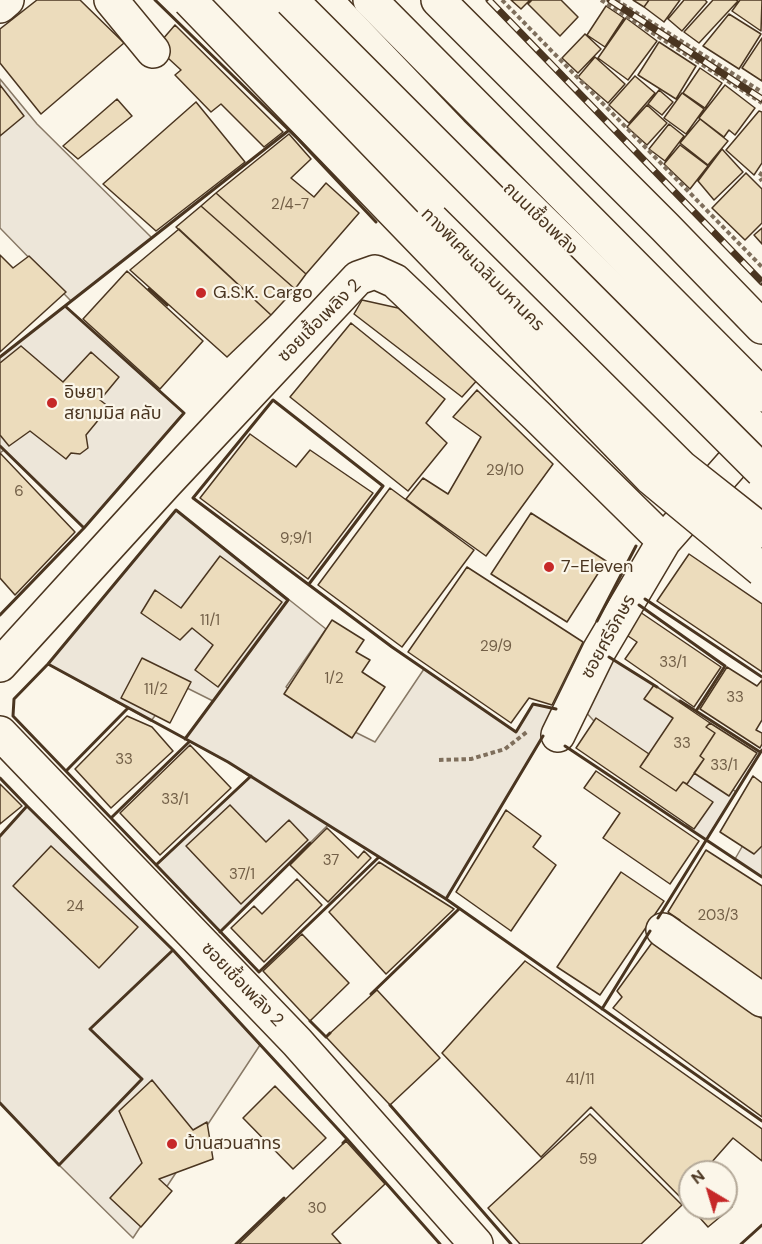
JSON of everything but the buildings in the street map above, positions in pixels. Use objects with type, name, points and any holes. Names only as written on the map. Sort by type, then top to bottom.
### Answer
[{"type":"main road","points":[[0,6],[7,0]]},
{"type":"main road","points":[[111,0],[153,51]]},
{"type":"main road","points":[[189,0],[651,478],[762,570]]},
{"type":"main road","name":"ทางพิเศษเฉลิมมหานคร","points":[[211,0],[681,467],[762,531]]},
{"type":"main road","points":[[291,0],[762,471]]},
{"type":"main road","name":"ถนนเชื้อเพลิง","points":[[326,0],[452,133],[761,434]]},
{"type":"main road","points":[[370,0],[762,394]]},
{"type":"main road","points":[[438,0],[762,327]]},
{"type":"main road","name":"ซอยเชื้อเพลิง 2","points":[[0,665],[358,278],[375,272],[395,281],[664,541]]},
{"type":"main road","points":[[664,541],[761,434]]},
{"type":"main road","name":"ซอยศรีอักษร","points":[[561,729],[599,651],[664,541]]},
{"type":"main road","name":"ซอยเชื้อเพลิง 2","points":[[0,733],[297,1042],[476,1244]]},
{"type":"main road","points":[[663,930],[762,1000]]},
{"type":"path","points":[[502,0],[762,267]]},
{"type":"path","points":[[601,0],[762,103]]},
{"type":"path","points":[[616,0],[762,92]]},
{"type":"path","points":[[762,172],[759,177],[762,181]]},
{"type":"path","points":[[439,760],[471,759],[505,749],[542,720],[561,729]]},
{"type":"shaded area","points":[[0,79],[37,124],[152,238],[71,301],[0,228]]},
{"type":"shaded area","points":[[65,306],[184,413],[84,528],[4,450],[0,453],[0,357]]},
{"type":"shaded area","points":[[176,510],[326,629],[286,687],[349,729],[375,742],[424,669],[516,732],[533,704],[556,709],[545,733],[446,899],[328,825],[220,932],[156,865],[250,777],[228,762],[185,739],[213,701],[179,684],[151,721],[48,664]]},
{"type":"shaded area","points":[[607,656],[688,706],[668,738],[736,792],[706,840],[693,831],[584,710]]},
{"type":"shaded area","points":[[27,806],[173,950],[260,1045],[133,1238],[0,1103],[0,836]]},
{"type":"shaded area","points":[[758,819],[762,820],[762,877],[735,859]]},
{"type":"railway","points":[[489,0],[762,282]]},
{"type":"railway","points":[[610,0],[762,99]]},
{"type":"wall","points":[[155,0],[297,138],[376,222]]},
{"type":"wall","points":[[0,357],[288,131]]},
{"type":"wall","points":[[149,289],[167,305]]},
{"type":"wall","points":[[0,446],[84,528],[184,413],[65,306]]},
{"type":"wall","points":[[309,584],[383,486],[273,400],[193,498],[392,647],[516,732],[533,704],[556,709]]},
{"type":"wall","points":[[185,739],[288,600],[176,510],[48,664],[14,699],[13,716],[259,972],[379,857]]},
{"type":"wall","points":[[0,615],[84,528]]},
{"type":"wall","points":[[597,621],[636,546]]},
{"type":"wall","points":[[645,599],[762,677]]},
{"type":"wall","points":[[639,605],[725,666],[696,711],[760,752]]},
{"type":"wall","points":[[609,657],[657,687]]},
{"type":"wall","points":[[48,664],[228,762],[446,899]]},
{"type":"wall","points":[[680,701],[696,711]]},
{"type":"wall","points":[[66,771],[128,708]]},
{"type":"wall","points":[[543,736],[446,899],[762,1121]]},
{"type":"wall","points":[[111,818],[189,742]]},
{"type":"wall","points":[[565,746],[762,877]]},
{"type":"wall","points":[[658,918],[762,750]]},
{"type":"wall","points":[[156,865],[251,776]]},
{"type":"wall","points":[[0,778],[27,806]]},
{"type":"wall","points":[[0,836],[27,806],[173,950]]},
{"type":"wall","points":[[220,932],[310,843]]},
{"type":"wall","points":[[371,994],[459,909]]},
{"type":"wall","points":[[602,1009],[650,931]]},
{"type":"wall","points":[[0,1103],[59,1165],[142,1079],[90,1029],[173,950],[347,1139],[343,1143]]},
{"type":"wall","points":[[310,1021],[326,1037],[330,1033]]},
{"type":"wall","points":[[390,1105],[511,1244]]},
{"type":"wall","points":[[347,1139],[440,1244]]},
{"type":"wall","points":[[236,1244],[284,1198]]},
{"type":"wall","points":[[741,1244],[762,1225]]},
{"type":"place","name":"G.S.K. Cargo","points":[[201,293]]},
{"type":"place","name":"อิษยา สยามมิส คลับ","points":[[52,403]]},
{"type":"place","name":"7-Eleven","points":[[549,567]]},
{"type":"place","name":"บ้านสวนสาทร","points":[[172,1144]]}]
